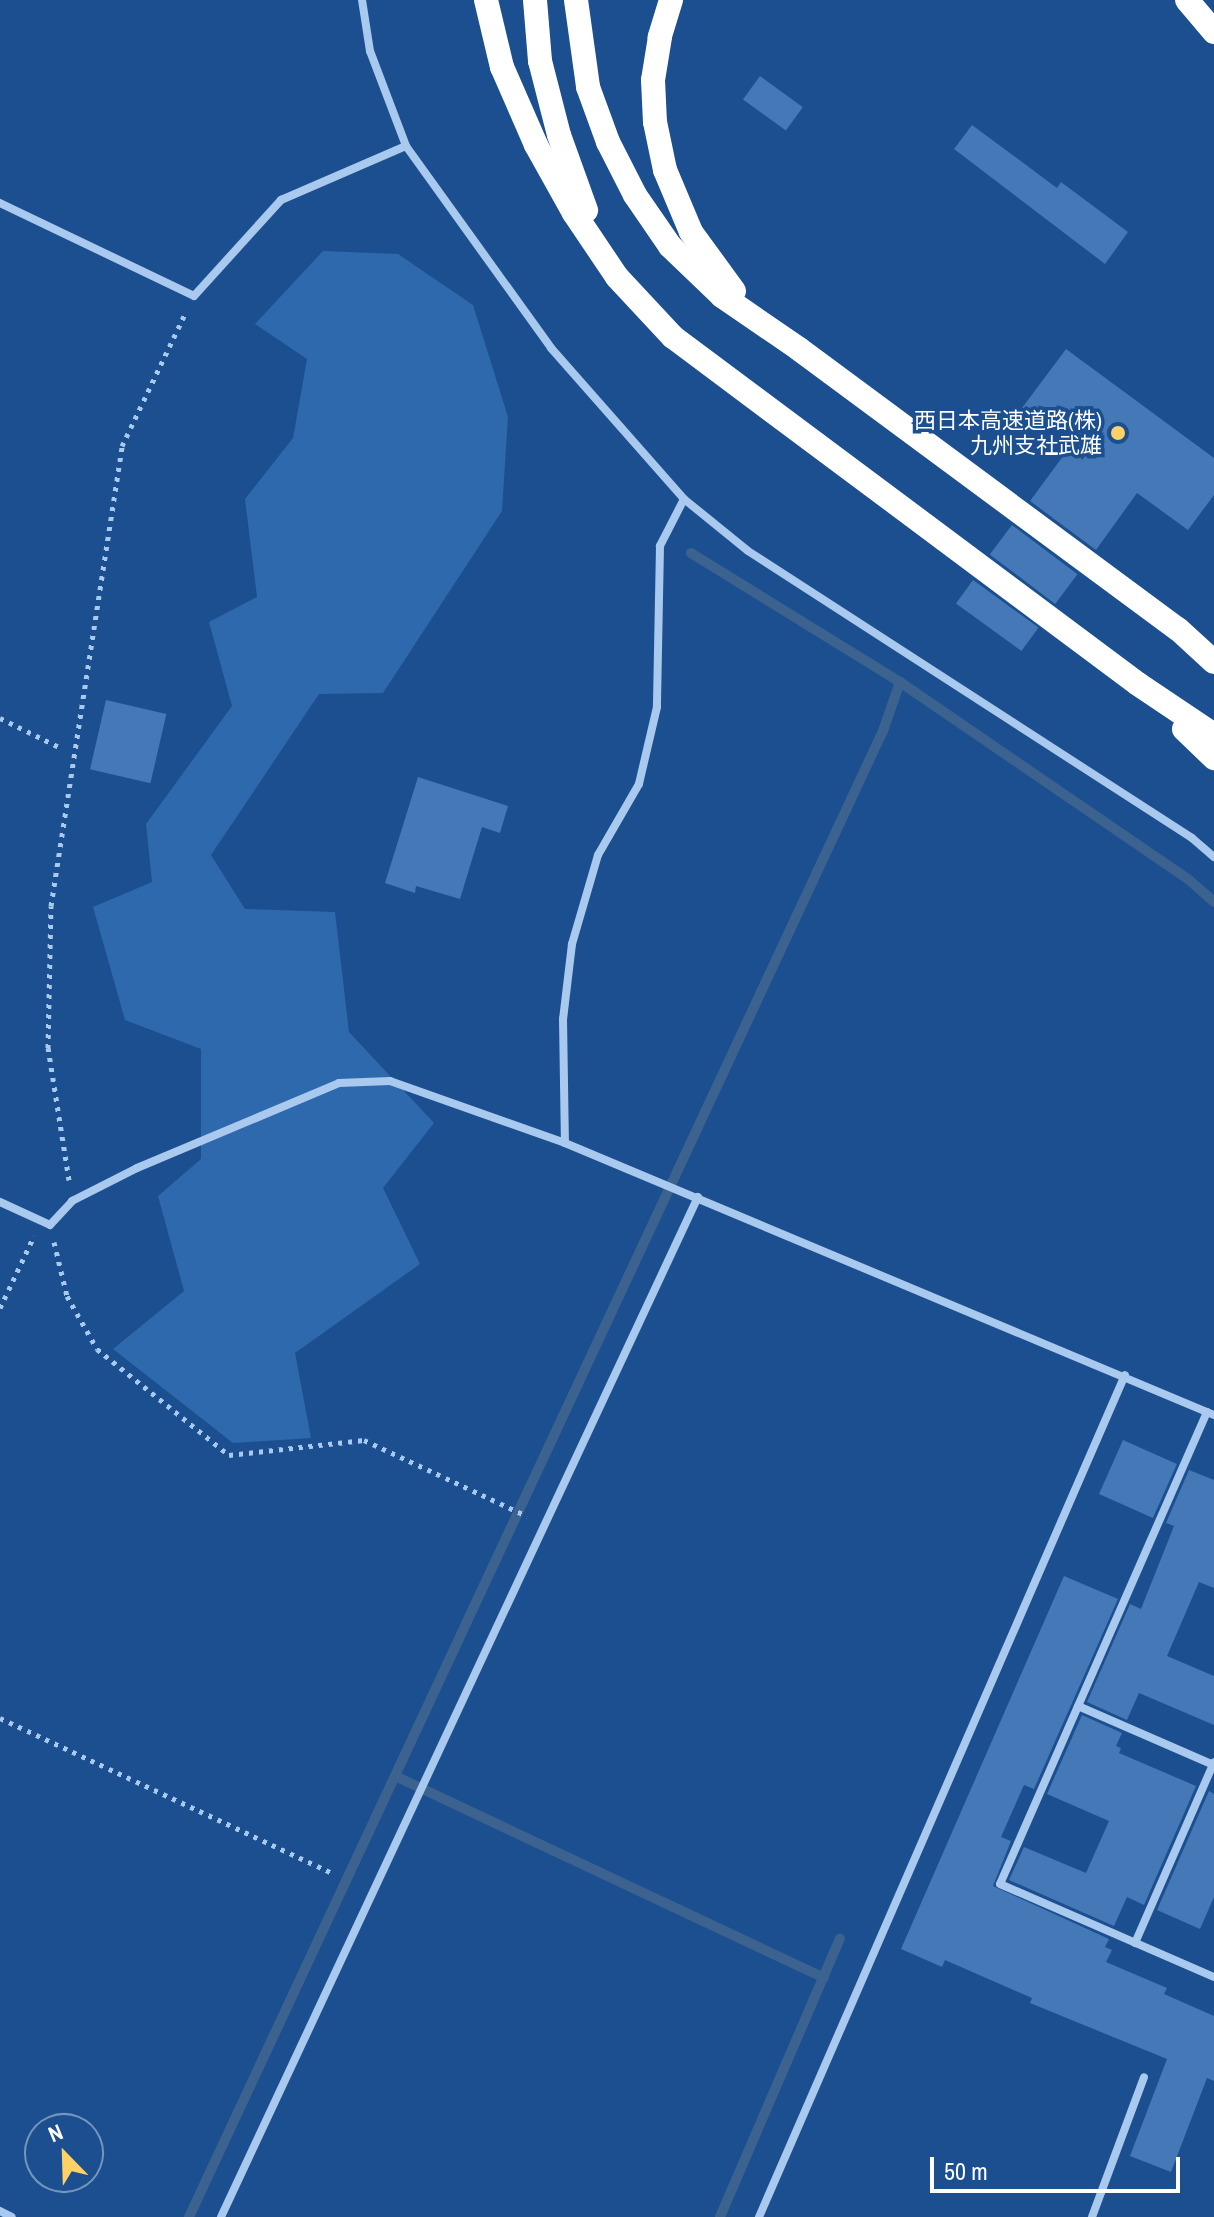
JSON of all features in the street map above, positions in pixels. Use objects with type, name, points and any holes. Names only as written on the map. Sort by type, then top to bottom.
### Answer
[{"type":"highway","points":[[486,0],[502,67],[536,145],[574,213],[617,277],[673,337],[1138,684],[1214,735]]},
{"type":"highway","points":[[535,0],[540,61],[559,135],[584,205],[617,277]]},
{"type":"highway","points":[[576,0],[588,87],[608,142],[635,195],[670,246],[722,296],[799,349],[1178,629],[1214,651]]},
{"type":"highway","points":[[671,0],[660,37],[653,80],[655,122],[665,170],[691,232],[730,287],[799,349]]},
{"type":"highway","points":[[1187,0],[1214,32]]},
{"type":"highway","points":[[1178,629],[1214,662]]},
{"type":"highway","points":[[1138,684],[1214,758]]},
{"type":"street","points":[[362,0],[370,51],[406,146],[551,348],[684,499],[748,551],[1192,838],[1214,857]]},
{"type":"street","points":[[0,203],[194,296],[281,200],[406,146]]},
{"type":"street","points":[[565,1143],[563,1019],[572,944],[598,855],[639,784],[657,707],[660,546],[684,499]]},
{"type":"street","points":[[0,1202],[50,1225],[72,1201],[137,1168],[339,1083],[390,1081],[565,1143],[1125,1375],[1211,1414],[1000,1884],[1214,1977]]},
{"type":"street","points":[[221,2217],[698,1197]]},
{"type":"street","points":[[759,2217],[1125,1375]]},
{"type":"street","points":[[1078,1706],[1214,1764],[1135,1943]]},
{"type":"street","points":[[1092,2217],[1144,2077]]},
{"type":"street","points":[[0,2211],[12,2217]]},
{"type":"path","points":[[72,1201],[48,1048],[51,906],[122,446],[194,296]]},
{"type":"path","points":[[0,718],[61,748]]},
{"type":"path","points":[[0,1308],[34,1236],[50,1225],[67,1296],[97,1349],[229,1455],[364,1440],[544,1524]]},
{"type":"path","points":[[0,1718],[332,1873]]},
{"type":"shaded area","points":[[323,251],[398,254],[473,305],[508,417],[502,511],[383,693],[319,694],[211,855],[245,909],[335,912],[349,1032],[434,1123],[383,1188],[420,1264],[295,1353],[311,1438],[233,1443],[113,1349],[184,1291],[158,1196],[201,1159],[201,1049],[125,1020],[93,907],[152,882],[146,824],[232,706],[209,622],[257,597],[245,499],[293,438],[307,359],[255,324]]},
{"type":"building","points":[[760,76],[803,107],[786,131],[743,99]]},
{"type":"building","points":[[972,125],[1057,188],[1061,182],[1128,232],[1105,264],[954,149]]},
{"type":"building","name":"西日本高速道路(株) 九州支社武雄","points":[[1066,349],[1214,458],[1214,495],[1188,530],[1137,493],[1096,550],[1030,501],[1072,444],[1022,408]]},
{"type":"building","points":[[1012,525],[1077,574],[1055,604],[990,555]]},
{"type":"building","points":[[973,580],[1039,628],[1021,651],[956,603]]},
{"type":"building","points":[[106,700],[166,714],[150,783],[90,769]]},
{"type":"building","points":[[418,777],[508,806],[500,833],[482,827],[460,899],[416,886],[415,893],[385,883]]},
{"type":"building","points":[[1123,1440],[1177,1464],[1153,1518],[1099,1494]]},
{"type":"building","points":[[1189,1470],[1214,1480],[1214,1588],[1199,1582],[1167,1656],[1214,1676],[1214,1725],[1139,1693],[1127,1720],[1087,1702],[1130,1604],[1141,1609],[1174,1526],[1166,1523]]},
{"type":"building","points":[[1064,1576],[1118,1599],[1034,1789],[1024,1785],[1001,1837],[1011,1841],[993,1886],[1109,1939],[1105,1947],[1112,1950],[1106,1962],[1167,1988],[1164,1994],[1214,2016],[1214,2081],[1207,2078],[1171,2172],[1130,2156],[1167,2059],[1030,2003],[1032,1998],[945,1960],[942,1967],[901,1949]]},
{"type":"building","points":[[1082,1715],[1122,1733],[1116,1746],[1121,1748],[1119,1753],[1196,1786],[1144,1905],[1127,1897],[1114,1926],[1009,1880],[1024,1847],[1086,1873],[1109,1821],[1047,1794]]},
{"type":"building","points":[[1209,1791],[1214,1794],[1214,1897],[1200,1929],[1157,1910]]},
{"type":"waterway","points":[[691,553],[900,682],[1189,880],[1214,902]]},
{"type":"waterway","points":[[189,2217],[883,731],[900,682]]},
{"type":"waterway","points":[[395,1776],[824,1978]]},
{"type":"waterway","points":[[720,2217],[840,1939]]},
{"type":"place","name":"西日本高速道路(株) 九州支社武雄","points":[[1118,433]]}]
